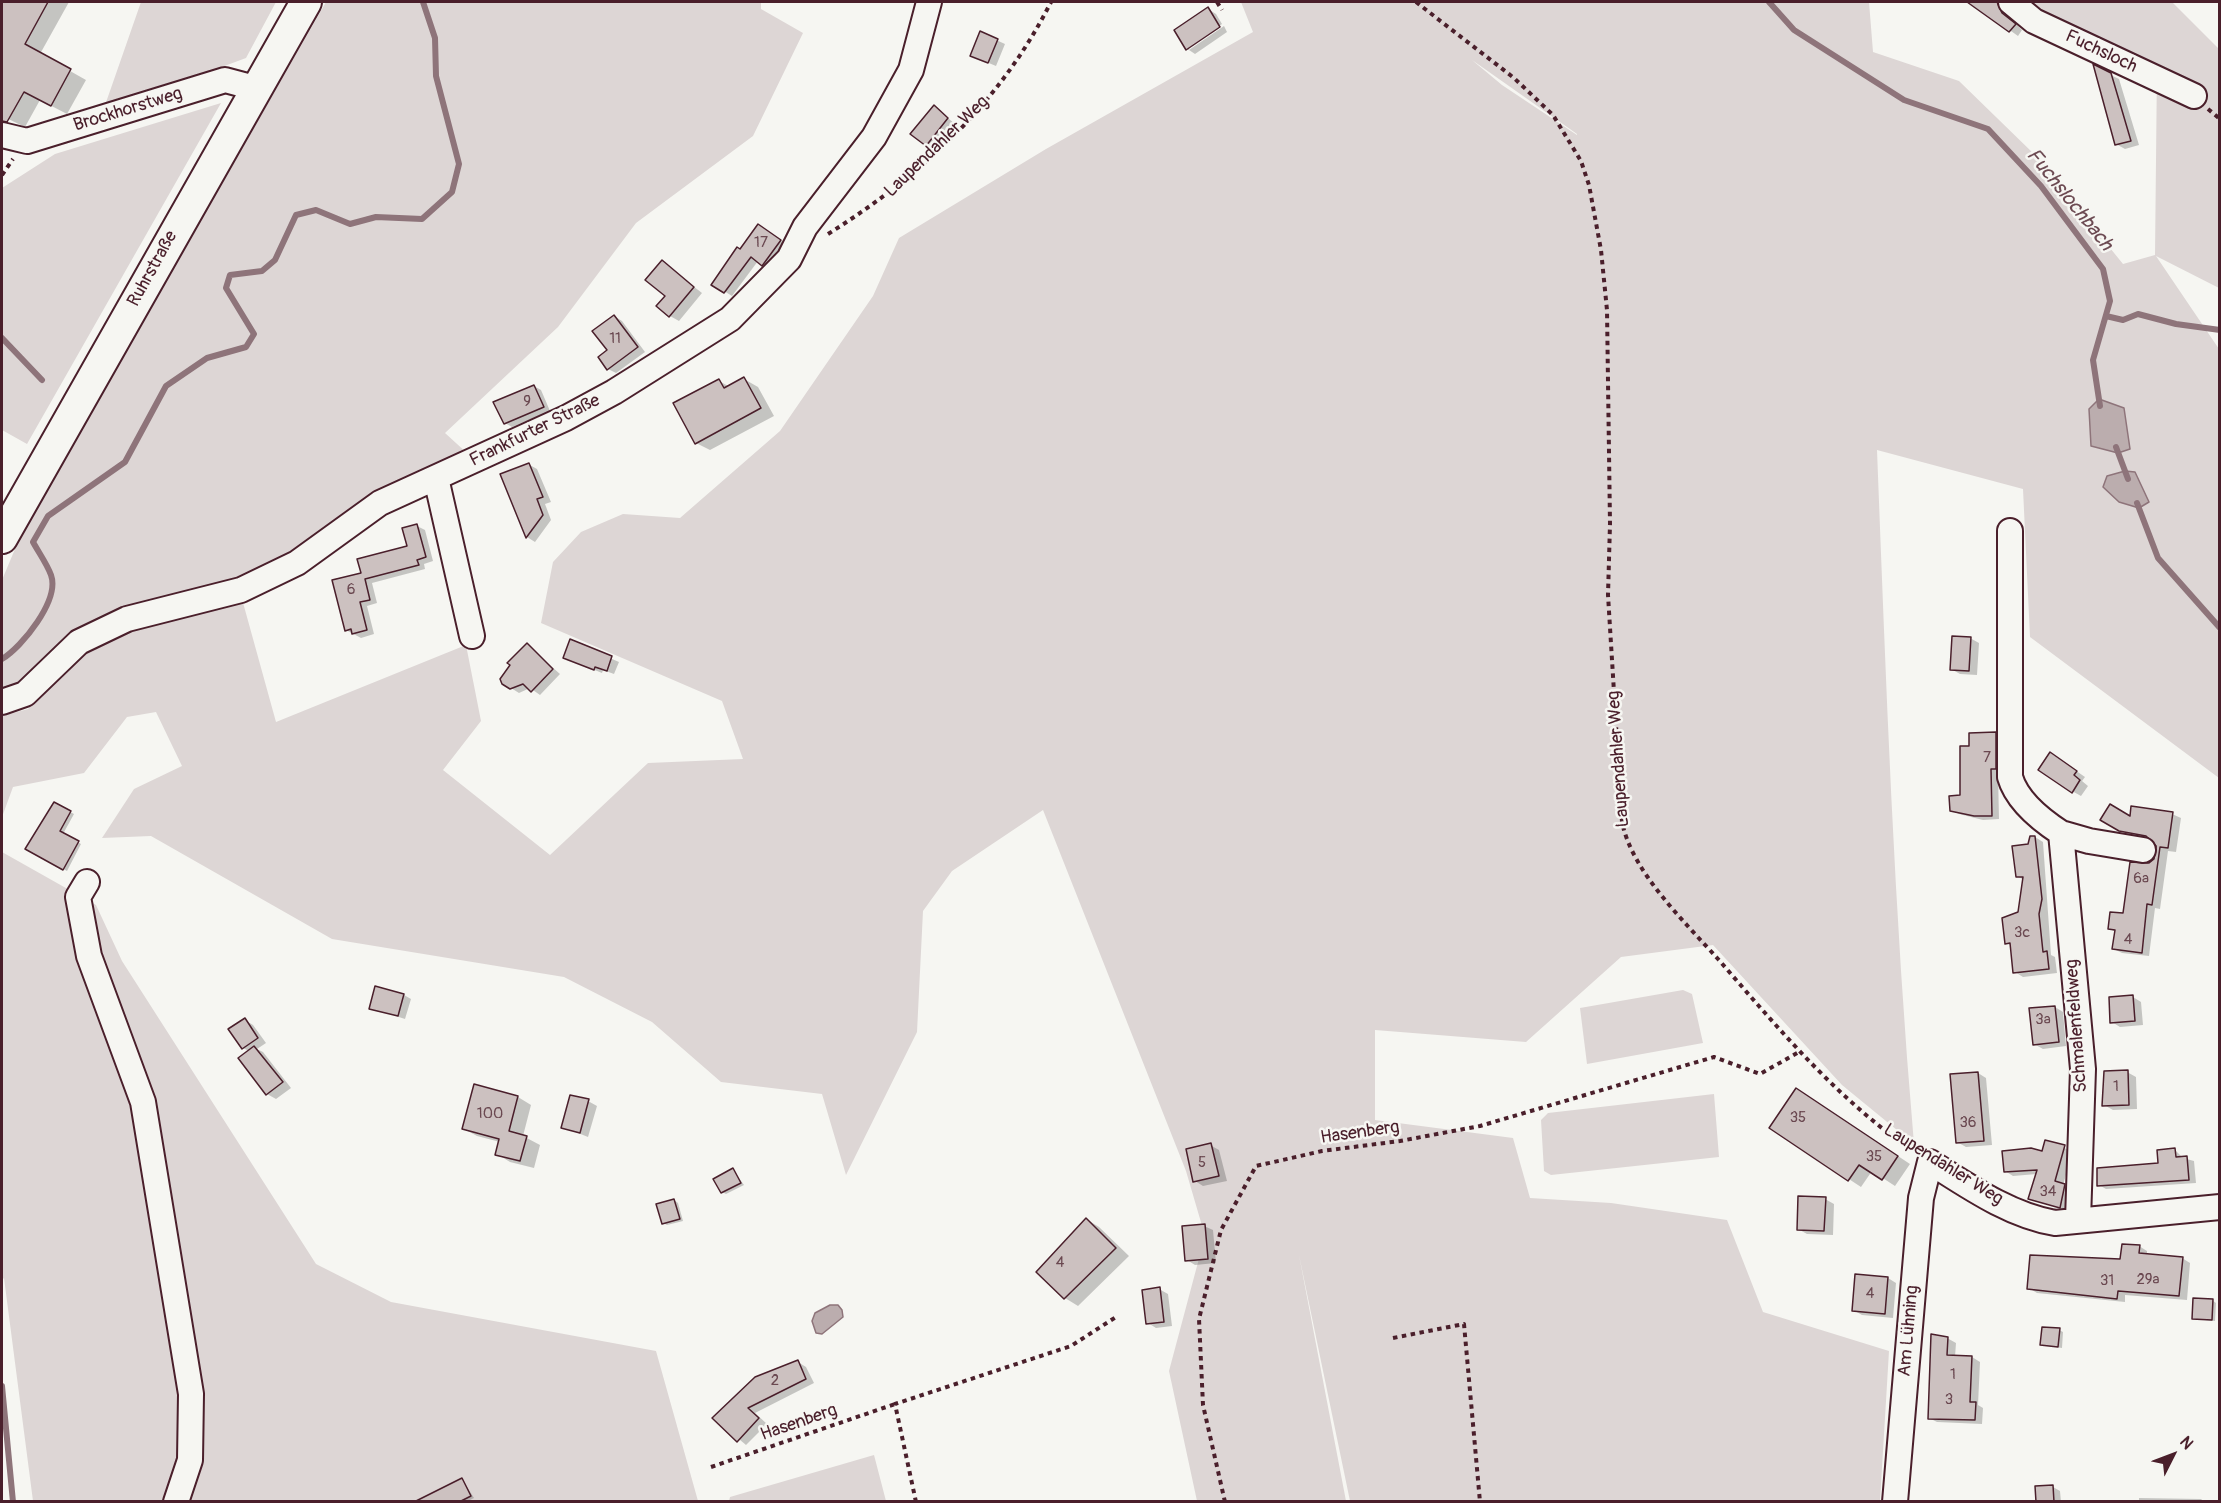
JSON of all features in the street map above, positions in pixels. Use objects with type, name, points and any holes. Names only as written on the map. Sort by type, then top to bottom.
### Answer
[{"type":"main road","name":"Ruhrstraße","points":[[2,538],[255,88],[306,2]]},
{"type":"street","name":"Frankfurter Straße","points":[[2,702],[25,694],[79,642],[127,619],[241,590],[297,563],[380,503],[531,435],[614,392],[730,319],[789,259],[805,227],[861,158],[911,70],[929,2]]},
{"type":"street","name":"Fuchsloch","points":[[2011,2],[2034,21],[2194,96]]},
{"type":"street","name":"Brockhorstweg","points":[[2,135],[27,141],[225,80],[255,88]]},
{"type":"street","points":[[435,478],[472,636]]},
{"type":"street","points":[[2010,531],[2010,777],[2012,784],[2038,818],[2061,833],[2089,841],[2143,850]]},
{"type":"street","name":"Schmalenfeldweg","points":[[2061,833],[2083,1069],[2078,1220]]},
{"type":"street","points":[[87,882],[78,897],[89,956],[143,1102],[190,1394],[190,1460],[176,1502]]},
{"type":"street","name":"Laupendahler Weg","points":[[1930,1161],[1978,1192],[2033,1219],[2055,1223],[2220,1207]]},
{"type":"street","name":"Am Lühning","points":[[1895,1502],[1921,1198],[1930,1161]]},
{"type":"path","name":"Laupendahler Weg","points":[[789,259],[880,202],[965,124],[1012,68],[1051,2]]},
{"type":"path","points":[[1217,2],[1222,10]]},
{"type":"path","name":"Laupendahler Weg","points":[[1416,2],[1534,96],[1553,115],[1581,161],[1595,212],[1605,281],[1610,524],[1608,615],[1622,822],[1626,842],[1649,877],[1690,927],[1799,1052],[1880,1126],[1930,1161]]},
{"type":"path","name":"Hasenberg","points":[[1226,1502],[1203,1405],[1199,1319],[1221,1230],[1256,1166],[1322,1150],[1400,1141],[1480,1126],[1714,1057],[1761,1074],[1799,1052]]},
{"type":"path","name":"Hasenberg","points":[[711,1467],[1071,1346],[1116,1317]]},
{"type":"path","points":[[1393,1338],[1464,1324],[1480,1502]]},
{"type":"path","points":[[895,1404],[916,1502]]},
{"type":"shaded area","points":[[141,2],[276,2],[246,58],[103,111]]},
{"type":"shaded area","points":[[326,2],[761,2],[761,9],[803,33],[753,136],[636,223],[558,327],[445,433],[468,454],[244,579],[112,611],[71,638],[19,686],[2,692],[2,580],[23,530]]},
{"type":"shaded area","points":[[1241,2],[1869,2],[1873,52],[1959,81],[2034,154],[2123,264],[2155,255],[2157,66],[2028,9],[2028,2],[2172,2],[2219,49],[2219,288],[2156,256],[2219,349],[2219,778],[2030,637],[2023,489],[1877,450],[1896,884],[1914,1144],[1842,1085],[1713,945],[1621,957],[1526,1042],[1375,1030],[1375,1120],[1513,1138],[1530,1198],[1611,1203],[1727,1220],[1763,1312],[1889,1351],[1880,1501],[1350,1501],[1299,1255],[1346,1501],[1197,1501],[1169,1371],[1205,1236],[1186,1171],[1043,810],[952,871],[923,911],[917,1032],[846,1175],[822,1094],[721,1082],[652,1022],[564,977],[332,939],[151,836],[102,838],[134,789],[182,766],[156,712],[127,717],[84,773],[13,787],[2,817],[2,716],[28,709],[84,654],[124,632],[242,599],[276,722],[466,645],[481,721],[443,770],[550,855],[648,763],[743,759],[722,701],[541,623],[553,562],[581,532],[623,514],[680,518],[780,431],[873,296],[899,238],[1046,149],[1253,32]],"holes":[[[1472,60],[1577,134],[1502,85]]]},
{"type":"shaded area","points":[[221,103],[27,444],[2,430],[2,188],[55,154]]},
{"type":"shaded area","points":[[2099,399],[2124,408],[2130,449],[2118,453],[2091,446],[2089,409]]},
{"type":"shaded area","points":[[2125,471],[2135,472],[2149,502],[2139,508],[2119,502],[2103,487],[2107,476]]},
{"type":"shaded area","points":[[2,852],[96,905],[122,961],[316,1264],[391,1302],[656,1351],[698,1501],[33,1501],[4,1278],[2,1280]]},
{"type":"shaded area","points":[[1683,990],[1692,994],[1703,1043],[1587,1064],[1580,1008]]},
{"type":"shaded area","points":[[1714,1094],[1719,1157],[1551,1175],[1544,1171],[1541,1120],[1548,1113]]},
{"type":"shaded area","points":[[830,1305],[838,1305],[843,1317],[822,1334],[816,1333],[812,1321],[815,1313]]},
{"type":"shaded area","points":[[874,1455],[886,1501],[729,1501],[730,1497]]},
{"type":"building","points":[[2,2],[48,2],[25,44],[71,69],[51,106],[24,92],[7,122],[2,121]]},
{"type":"building","points":[[1967,2],[1997,2],[2002,13],[2016,24],[2009,32]]},
{"type":"building","points":[[1208,7],[1220,27],[1186,50],[1174,30]]},
{"type":"building","points":[[980,31],[998,39],[988,63],[970,56]]},
{"type":"building","points":[[2093,64],[2111,73],[2131,141],[2115,145]]},
{"type":"building","points":[[934,105],[948,118],[926,146],[910,134]]},
{"type":"building","points":[[758,224],[781,240],[762,266],[751,257],[724,293],[711,285],[737,247],[740,249]]},
{"type":"building","points":[[662,260],[694,287],[669,317],[656,306],[665,296],[645,280]]},
{"type":"building","points":[[614,315],[638,347],[607,370],[598,357],[607,350],[592,331]]},
{"type":"building","points":[[744,377],[761,408],[695,444],[673,403],[719,379],[724,388]]},
{"type":"building","points":[[534,385],[544,407],[504,424],[493,402]]},
{"type":"building","points":[[529,463],[543,497],[537,499],[543,515],[526,538],[500,474]]},
{"type":"building","points":[[417,524],[426,557],[417,560],[419,565],[365,579],[370,600],[360,602],[367,630],[352,634],[351,629],[345,631],[332,580],[361,573],[357,559],[407,546],[402,528]]},
{"type":"building","points":[[1952,636],[1971,637],[1969,671],[1950,670]]},
{"type":"building","points":[[570,639],[612,656],[607,671],[595,667],[594,670],[563,658]]},
{"type":"building","points":[[527,643],[553,669],[531,692],[523,684],[510,689],[502,684],[500,679],[510,665],[507,663]]},
{"type":"building","points":[[1996,732],[1996,769],[1991,769],[1992,816],[1974,816],[1950,811],[1949,796],[1960,795],[1960,746],[1969,746],[1969,733]]},
{"type":"building","points":[[2050,752],[2077,771],[2074,775],[2080,780],[2072,793],[2038,770]]},
{"type":"building","points":[[54,802],[71,811],[60,831],[79,841],[63,870],[25,849]]},
{"type":"building","points":[[2110,804],[2130,816],[2131,806],[2173,812],[2168,848],[2160,847],[2152,905],[2147,904],[2142,953],[2112,949],[2115,930],[2108,929],[2110,912],[2123,913],[2130,862],[2149,863],[2154,859],[2156,846],[2146,836],[2119,831],[2100,820]]},
{"type":"building","points":[[2030,836],[2035,836],[2042,899],[2039,914],[2043,952],[2047,951],[2049,969],[2013,973],[2010,943],[2005,944],[2002,918],[2018,912],[2023,877],[2016,877],[2012,846],[2028,844]]},
{"type":"building","points":[[375,986],[404,994],[398,1016],[369,1009]]},
{"type":"building","points":[[2133,995],[2135,1021],[2110,1023],[2109,997]]},
{"type":"building","points":[[2055,1006],[2059,1042],[2033,1045],[2029,1008]]},
{"type":"building","points":[[245,1018],[258,1038],[242,1049],[228,1029]]},
{"type":"building","points":[[254,1046],[283,1082],[266,1095],[238,1058]]},
{"type":"building","points":[[2128,1070],[2129,1105],[2102,1106],[2104,1071]]},
{"type":"building","points":[[1978,1072],[1984,1141],[1956,1143],[1950,1074]]},
{"type":"building","points":[[474,1084],[518,1096],[509,1131],[527,1136],[520,1161],[495,1155],[499,1139],[462,1129]]},
{"type":"building","points":[[1796,1088],[1898,1156],[1882,1180],[1859,1165],[1848,1181],[1769,1128]]},
{"type":"building","points":[[570,1095],[589,1099],[580,1133],[561,1128]]},
{"type":"building","points":[[2045,1140],[2065,1145],[2055,1181],[2065,1184],[2060,1208],[2028,1199],[2037,1170],[2004,1172],[2002,1151],[2031,1148],[2042,1151]]},
{"type":"building","points":[[1211,1143],[1219,1176],[1193,1182],[1186,1149]]},
{"type":"building","points":[[2175,1148],[2176,1157],[2187,1156],[2189,1180],[2097,1186],[2097,1168],[2158,1163],[2157,1150]]},
{"type":"building","points":[[733,1168],[741,1183],[721,1193],[713,1179]]},
{"type":"building","points":[[1798,1196],[1826,1197],[1824,1231],[1797,1230]]},
{"type":"building","points":[[674,1199],[680,1219],[662,1224],[656,1204]]},
{"type":"building","points":[[1086,1218],[1116,1248],[1064,1299],[1036,1272]]},
{"type":"building","points":[[1205,1224],[1208,1259],[1185,1261],[1182,1226]]},
{"type":"building","points":[[2122,1244],[2140,1245],[2139,1253],[2183,1257],[2179,1296],[2118,1291],[2117,1299],[2027,1289],[2030,1255],[2120,1259]]},
{"type":"building","points":[[1855,1274],[1888,1277],[1885,1314],[1852,1311]]},
{"type":"building","points":[[1160,1287],[1164,1322],[1146,1324],[1142,1290]]},
{"type":"building","points":[[2193,1298],[2213,1299],[2212,1320],[2192,1319]]},
{"type":"building","points":[[2042,1327],[2060,1328],[2058,1347],[2040,1345]]},
{"type":"building","points":[[1931,1334],[1948,1337],[1947,1355],[1972,1356],[1970,1402],[1976,1402],[1975,1420],[1928,1419]]},
{"type":"building","points":[[798,1360],[806,1379],[748,1408],[759,1418],[737,1442],[712,1418],[755,1377]]},
{"type":"building","points":[[462,1478],[471,1496],[459,1502],[414,1502]]},
{"type":"building","points":[[2053,1485],[2054,1502],[2036,1502],[2035,1486]]},
{"type":"waterway","points":[[2,659],[29,634],[50,597],[51,575],[33,542],[48,516],[125,462],[166,386],[207,358],[246,347],[254,334],[226,288],[230,275],[262,271],[275,260],[296,215],[316,210],[350,224],[376,217],[422,219],[452,192],[459,164],[436,76],[435,38],[423,2]]},
{"type":"waterway","name":"Fuchslochbach","points":[[1769,2],[1794,30],[1904,100],[1988,129],[2041,186],[2103,269],[2110,301],[2093,360],[2100,406]]},
{"type":"waterway","points":[[2106,316],[2123,320],[2138,314],[2176,324],[2220,330]]},
{"type":"waterway","points":[[2,338],[42,380]]},
{"type":"waterway","name":"Fuchslochbach","points":[[2116,447],[2128,479]]},
{"type":"waterway","name":"Fuchslochbach","points":[[2137,503],[2158,558],[2220,628]]},
{"type":"waterway","points":[[2,1386],[13,1502]]}]
